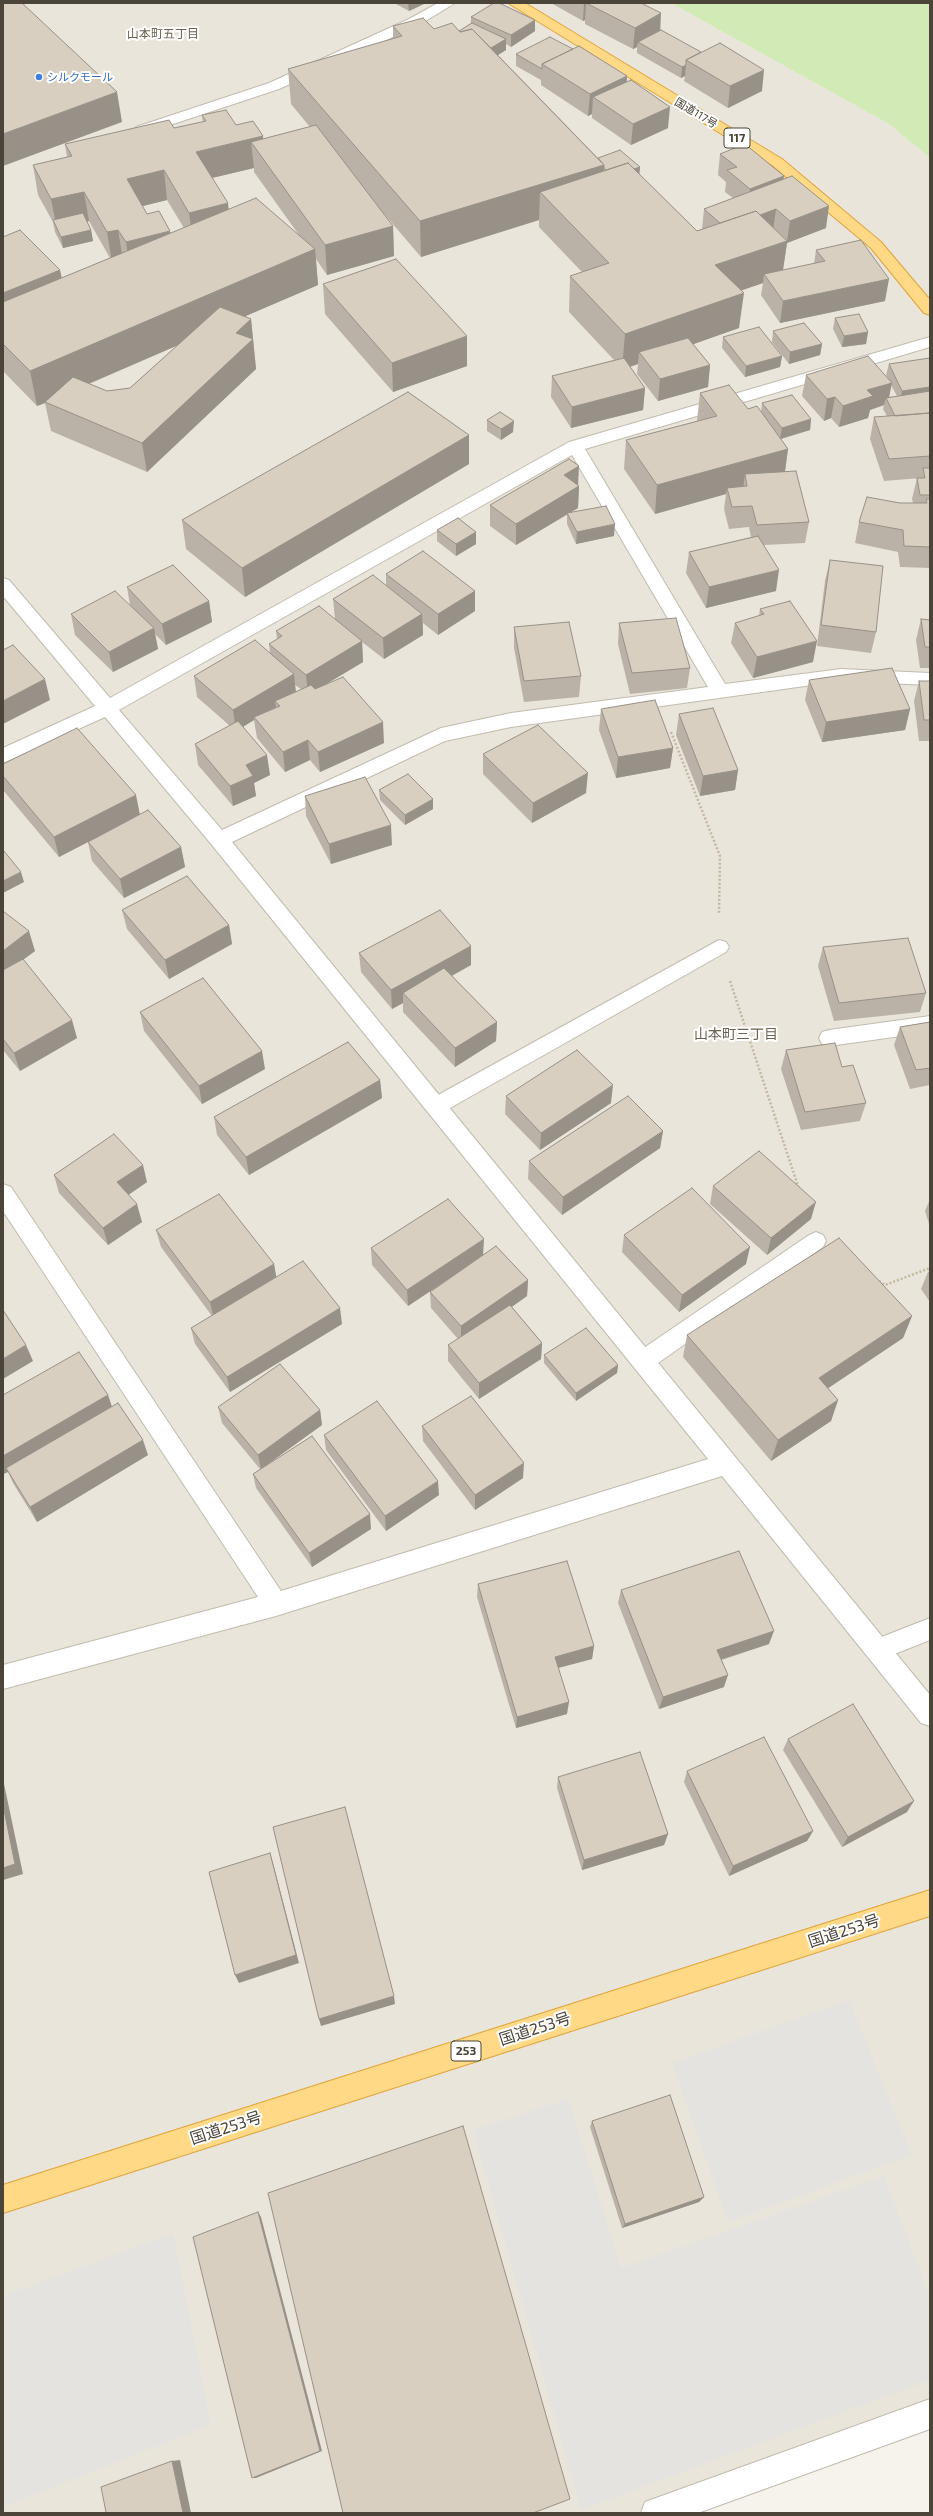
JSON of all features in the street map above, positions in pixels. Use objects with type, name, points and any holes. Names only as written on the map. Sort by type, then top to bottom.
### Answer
[{"type":"highway","name":"国道117号","points":[[515,3],[777,162],[876,245],[930,310]]},
{"type":"highway","name":"国道253号","points":[[3,2199],[930,1903]]},
{"type":"street","points":[[140,131],[274,86],[414,22],[448,3]]},
{"type":"street","points":[[3,756],[109,707],[575,446],[930,342]]},
{"type":"street","points":[[575,446],[720,691]]},
{"type":"street","points":[[3,584],[109,707],[219,840],[727,1464],[876,1650],[930,1714]]},
{"type":"street","points":[[219,840],[441,735],[511,720],[841,676],[930,679]]},
{"type":"street","points":[[3,1193],[276,1604]]},
{"type":"street","points":[[3,1677],[276,1604],[727,1464]]},
{"type":"street","points":[[656,2513],[930,2414]]},
{"type":"lane","points":[[436,1106],[719,947]]},
{"type":"lane","points":[[828,1038],[930,1024]]},
{"type":"lane","points":[[643,1361],[816,1241]]},
{"type":"lane","points":[[876,1650],[930,1629]]},
{"type":"path","points":[[658,700],[720,856],[719,947],[816,1241]]},
{"type":"path","points":[[872,1277],[885,1285],[930,1268]]},
{"type":"shaded area","points":[[3,3],[671,3],[889,124],[930,158],[930,2414],[656,2513],[3,2513]]},
{"type":"shaded area","points":[[849,2000],[912,2155],[728,2222],[672,2063]]},
{"type":"shaded area","points":[[568,2099],[621,2268],[884,2176],[930,2298],[930,2380],[581,2510],[473,2130]]},
{"type":"shaded area","points":[[173,2233],[211,2425],[3,2507],[3,2296]]},
{"type":"green space","points":[[671,3],[930,3],[930,158],[889,124]]},
{"type":"building","name":"シルクモール","points":[[3,3],[22,3],[117,92],[3,134]]},
{"type":"building","points":[[494,3],[499,3],[535,20],[511,35],[471,17]]},
{"type":"building","points":[[586,3],[641,3],[661,13],[635,28]]},
{"type":"building","points":[[423,18],[434,29],[452,23],[460,32],[472,29],[604,165],[420,221],[288,69],[402,36],[393,26]]},
{"type":"building","points":[[472,23],[506,39],[491,48],[472,29],[459,31]]},
{"type":"building","points":[[661,30],[701,52],[686,60],[686,65],[682,67],[638,42]]},
{"type":"building","points":[[550,37],[573,49],[542,64],[542,69],[516,54]]},
{"type":"building","points":[[720,43],[764,70],[730,86],[686,60]]},
{"type":"building","points":[[579,46],[627,76],[590,94],[542,64]]},
{"type":"building","points":[[631,80],[670,107],[633,124],[593,97]]},
{"type":"building","points":[[226,110],[236,125],[253,121],[263,136],[196,152],[228,203],[189,213],[164,170],[127,179],[147,214],[159,211],[170,231],[126,242],[118,230],[107,232],[84,192],[51,199],[33,165],[72,156],[65,144],[169,120],[174,128],[206,121],[202,115]]},
{"type":"building","points":[[316,125],[393,226],[325,245],[251,142]]},
{"type":"building","points":[[745,144],[784,176],[750,189],[727,170],[737,167],[720,154]]},
{"type":"building","points":[[620,150],[640,167],[634,169],[628,163],[606,170],[604,169],[604,165],[598,158]]},
{"type":"building","points":[[628,163],[697,231],[756,211],[787,241],[715,265],[744,293],[625,334],[570,276],[609,263],[540,192]]},
{"type":"building","points":[[792,176],[829,206],[790,221],[776,209],[760,215],[756,211],[720,223],[704,209]]},
{"type":"building","points":[[256,198],[315,249],[30,371],[3,344],[3,302]]},
{"type":"building","points":[[83,213],[91,230],[61,237],[53,220]]},
{"type":"building","points":[[20,230],[60,270],[3,293],[3,237]]},
{"type":"building","points":[[861,240],[889,279],[783,301],[764,274],[825,261],[816,250]]},
{"type":"building","points":[[396,259],[467,336],[392,363],[323,284]]},
{"type":"building","points":[[220,307],[251,319],[236,333],[253,339],[142,443],[45,402],[73,377],[107,391],[130,388]]},
{"type":"building","points":[[859,314],[868,332],[844,336],[835,318]]},
{"type":"building","points":[[804,323],[822,344],[790,352],[773,331]]},
{"type":"building","points":[[759,327],[782,356],[746,366],[723,337]]},
{"type":"building","points":[[688,338],[710,365],[660,379],[639,352]]},
{"type":"building","points":[[868,356],[892,383],[867,390],[873,396],[843,406],[835,397],[827,399],[806,375]]},
{"type":"building","points":[[624,358],[645,388],[572,407],[552,376]]},
{"type":"building","points":[[930,358],[930,387],[902,391],[889,364]]},
{"type":"building","points":[[729,385],[748,409],[757,406],[788,449],[657,485],[626,440],[717,416],[700,393]]},
{"type":"building","points":[[930,391],[930,413],[895,416],[886,398]]},
{"type":"building","points":[[408,392],[469,435],[242,568],[182,520]]},
{"type":"building","points":[[792,395],[811,419],[782,428],[762,403]]},
{"type":"building","points":[[500,412],[514,421],[501,429],[487,420]]},
{"type":"building","points":[[930,413],[930,456],[889,459],[874,417]]},
{"type":"building","points":[[569,459],[579,466],[564,475],[579,486],[516,524],[490,505]]},
{"type":"building","points":[[923,468],[930,468],[930,495],[920,495],[917,478],[925,478]]},
{"type":"building","points":[[796,471],[809,522],[757,525],[752,506],[732,507],[727,488],[747,486],[745,474]]},
{"type":"building","points":[[867,497],[900,503],[927,503],[926,499],[930,499],[930,547],[904,546],[903,530],[859,522]]},
{"type":"building","points":[[606,506],[615,524],[577,532],[567,513]]},
{"type":"building","points":[[458,518],[476,532],[456,544],[437,530]]},
{"type":"building","points":[[758,536],[779,570],[709,587],[689,552]]},
{"type":"building","points":[[423,551],[475,591],[438,614],[386,574]]},
{"type":"building","points":[[830,560],[883,566],[876,632],[821,625]]},
{"type":"building","points":[[173,565],[209,601],[162,624],[127,587]]},
{"type":"building","points":[[373,575],[422,614],[383,638],[333,599]]},
{"type":"building","points":[[115,591],[154,628],[109,652],[71,614]]},
{"type":"building","points":[[790,601],[817,641],[757,657],[735,623],[764,614],[760,609]]},
{"type":"building","points":[[319,606],[362,641],[306,675],[269,644],[282,636],[276,631]]},
{"type":"building","points":[[676,618],[690,668],[632,673],[619,623]]},
{"type":"building","points":[[921,619],[930,620],[930,647],[925,647]]},
{"type":"building","points":[[569,622],[581,676],[524,681],[514,627]]},
{"type":"building","points":[[255,640],[294,674],[233,710],[194,676]]},
{"type":"building","points":[[13,645],[45,679],[3,701],[3,650]]},
{"type":"building","points":[[892,668],[910,709],[826,722],[809,680]]},
{"type":"building","points":[[343,677],[383,722],[318,752],[308,740],[283,752],[254,717],[280,706],[275,701],[311,685],[315,689]]},
{"type":"building","points":[[919,681],[930,681],[930,720],[924,720]]},
{"type":"building","points":[[655,700],[673,748],[618,757],[601,709]]},
{"type":"building","points":[[713,708],[738,770],[703,776],[679,714]]},
{"type":"building","points":[[238,721],[267,755],[246,765],[253,776],[230,786],[195,744]]},
{"type":"building","points":[[538,725],[588,773],[533,803],[483,754]]},
{"type":"building","points":[[77,728],[136,795],[54,837],[3,776],[3,764]]},
{"type":"building","points":[[408,774],[433,799],[405,815],[379,790]]},
{"type":"building","points":[[365,777],[391,825],[329,844],[305,796]]},
{"type":"building","points":[[148,810],[181,847],[120,879],[88,842]]},
{"type":"building","points":[[3,851],[21,872],[3,881]]},
{"type":"building","points":[[187,876],[229,925],[165,960],[122,910]]},
{"type":"building","points":[[440,910],[471,946],[391,990],[359,953]]},
{"type":"building","points":[[3,911],[29,931],[3,951]]},
{"type":"building","points":[[908,938],[926,993],[839,1003],[823,947]]},
{"type":"building","points":[[23,959],[72,1020],[14,1053],[3,1039],[3,970]]},
{"type":"building","points":[[444,968],[497,1022],[455,1048],[403,993]]},
{"type":"building","points":[[203,978],[262,1051],[199,1086],[140,1012]]},
{"type":"building","points":[[930,1022],[930,1068],[916,1070],[900,1027]]},
{"type":"building","points":[[348,1042],[380,1080],[246,1157],[214,1117]]},
{"type":"building","points":[[835,1043],[842,1067],[853,1065],[866,1103],[805,1112],[786,1050]]},
{"type":"building","points":[[577,1050],[613,1085],[541,1133],[506,1096]]},
{"type":"building","points":[[628,1096],[663,1131],[563,1197],[529,1161]]},
{"type":"building","points":[[114,1134],[143,1165],[117,1182],[137,1204],[103,1228],[54,1175]]},
{"type":"building","points":[[759,1151],[816,1202],[771,1238],[713,1186]]},
{"type":"building","points":[[692,1188],[750,1247],[682,1295],[624,1235]]},
{"type":"building","points":[[219,1194],[274,1264],[210,1302],[156,1230]]},
{"type":"building","points":[[448,1199],[484,1239],[407,1290],[371,1248]]},
{"type":"building","points":[[839,1238],[912,1316],[819,1378],[838,1400],[778,1440],[687,1335]]},
{"type":"building","points":[[496,1246],[528,1280],[461,1326],[430,1292]]},
{"type":"building","points":[[303,1261],[340,1308],[227,1377],[191,1328]]},
{"type":"building","points":[[510,1305],[542,1343],[479,1383],[448,1345]]},
{"type":"building","points":[[3,1310],[26,1345],[3,1359]]},
{"type":"building","points":[[586,1328],[618,1365],[576,1393],[544,1355]]},
{"type":"building","points":[[79,1352],[108,1395],[3,1456],[3,1395]]},
{"type":"building","points":[[280,1364],[320,1410],[258,1455],[218,1407]]},
{"type":"building","points":[[471,1396],[524,1463],[475,1495],[422,1426]]},
{"type":"building","points":[[377,1401],[438,1481],[385,1516],[324,1435]]},
{"type":"building","points":[[118,1403],[143,1440],[30,1507],[6,1468]]},
{"type":"building","points":[[312,1436],[370,1514],[309,1553],[253,1474]]},
{"type":"building","points":[[739,1551],[774,1631],[717,1650],[728,1675],[663,1697],[621,1590]]},
{"type":"building","points":[[567,1561],[594,1646],[555,1657],[569,1702],[517,1717],[478,1584]]},
{"type":"building","points":[[853,1704],[914,1801],[848,1837],[788,1739]]},
{"type":"building","points":[[764,1737],[813,1831],[733,1866],[687,1771]]},
{"type":"building","points":[[640,1752],[668,1834],[584,1860],[558,1777]]},
{"type":"building","points":[[3,1805],[15,1864],[3,1868]]},
{"type":"building","points":[[345,1807],[394,1996],[319,2019],[273,1827]]},
{"type":"building","points":[[270,1853],[296,1955],[235,1975],[209,1872]]},
{"type":"building","points":[[670,2095],[704,2197],[625,2224],[592,2121]]},
{"type":"building","points":[[463,2126],[570,2499],[533,2513],[343,2513],[268,2193]]},
{"type":"building","points":[[258,2212],[320,2451],[252,2478],[193,2237]]},
{"type":"building","points":[[172,2461],[183,2513],[104,2513],[106,2512],[101,2487]]},
{"type":"place","name":"シルクモール","points":[[39,77]]},
{"type":"district","name":"山本町五丁目","points":[[163,34]]},
{"type":"district","name":"山本町三丁目","points":[[736,1034]]}]
